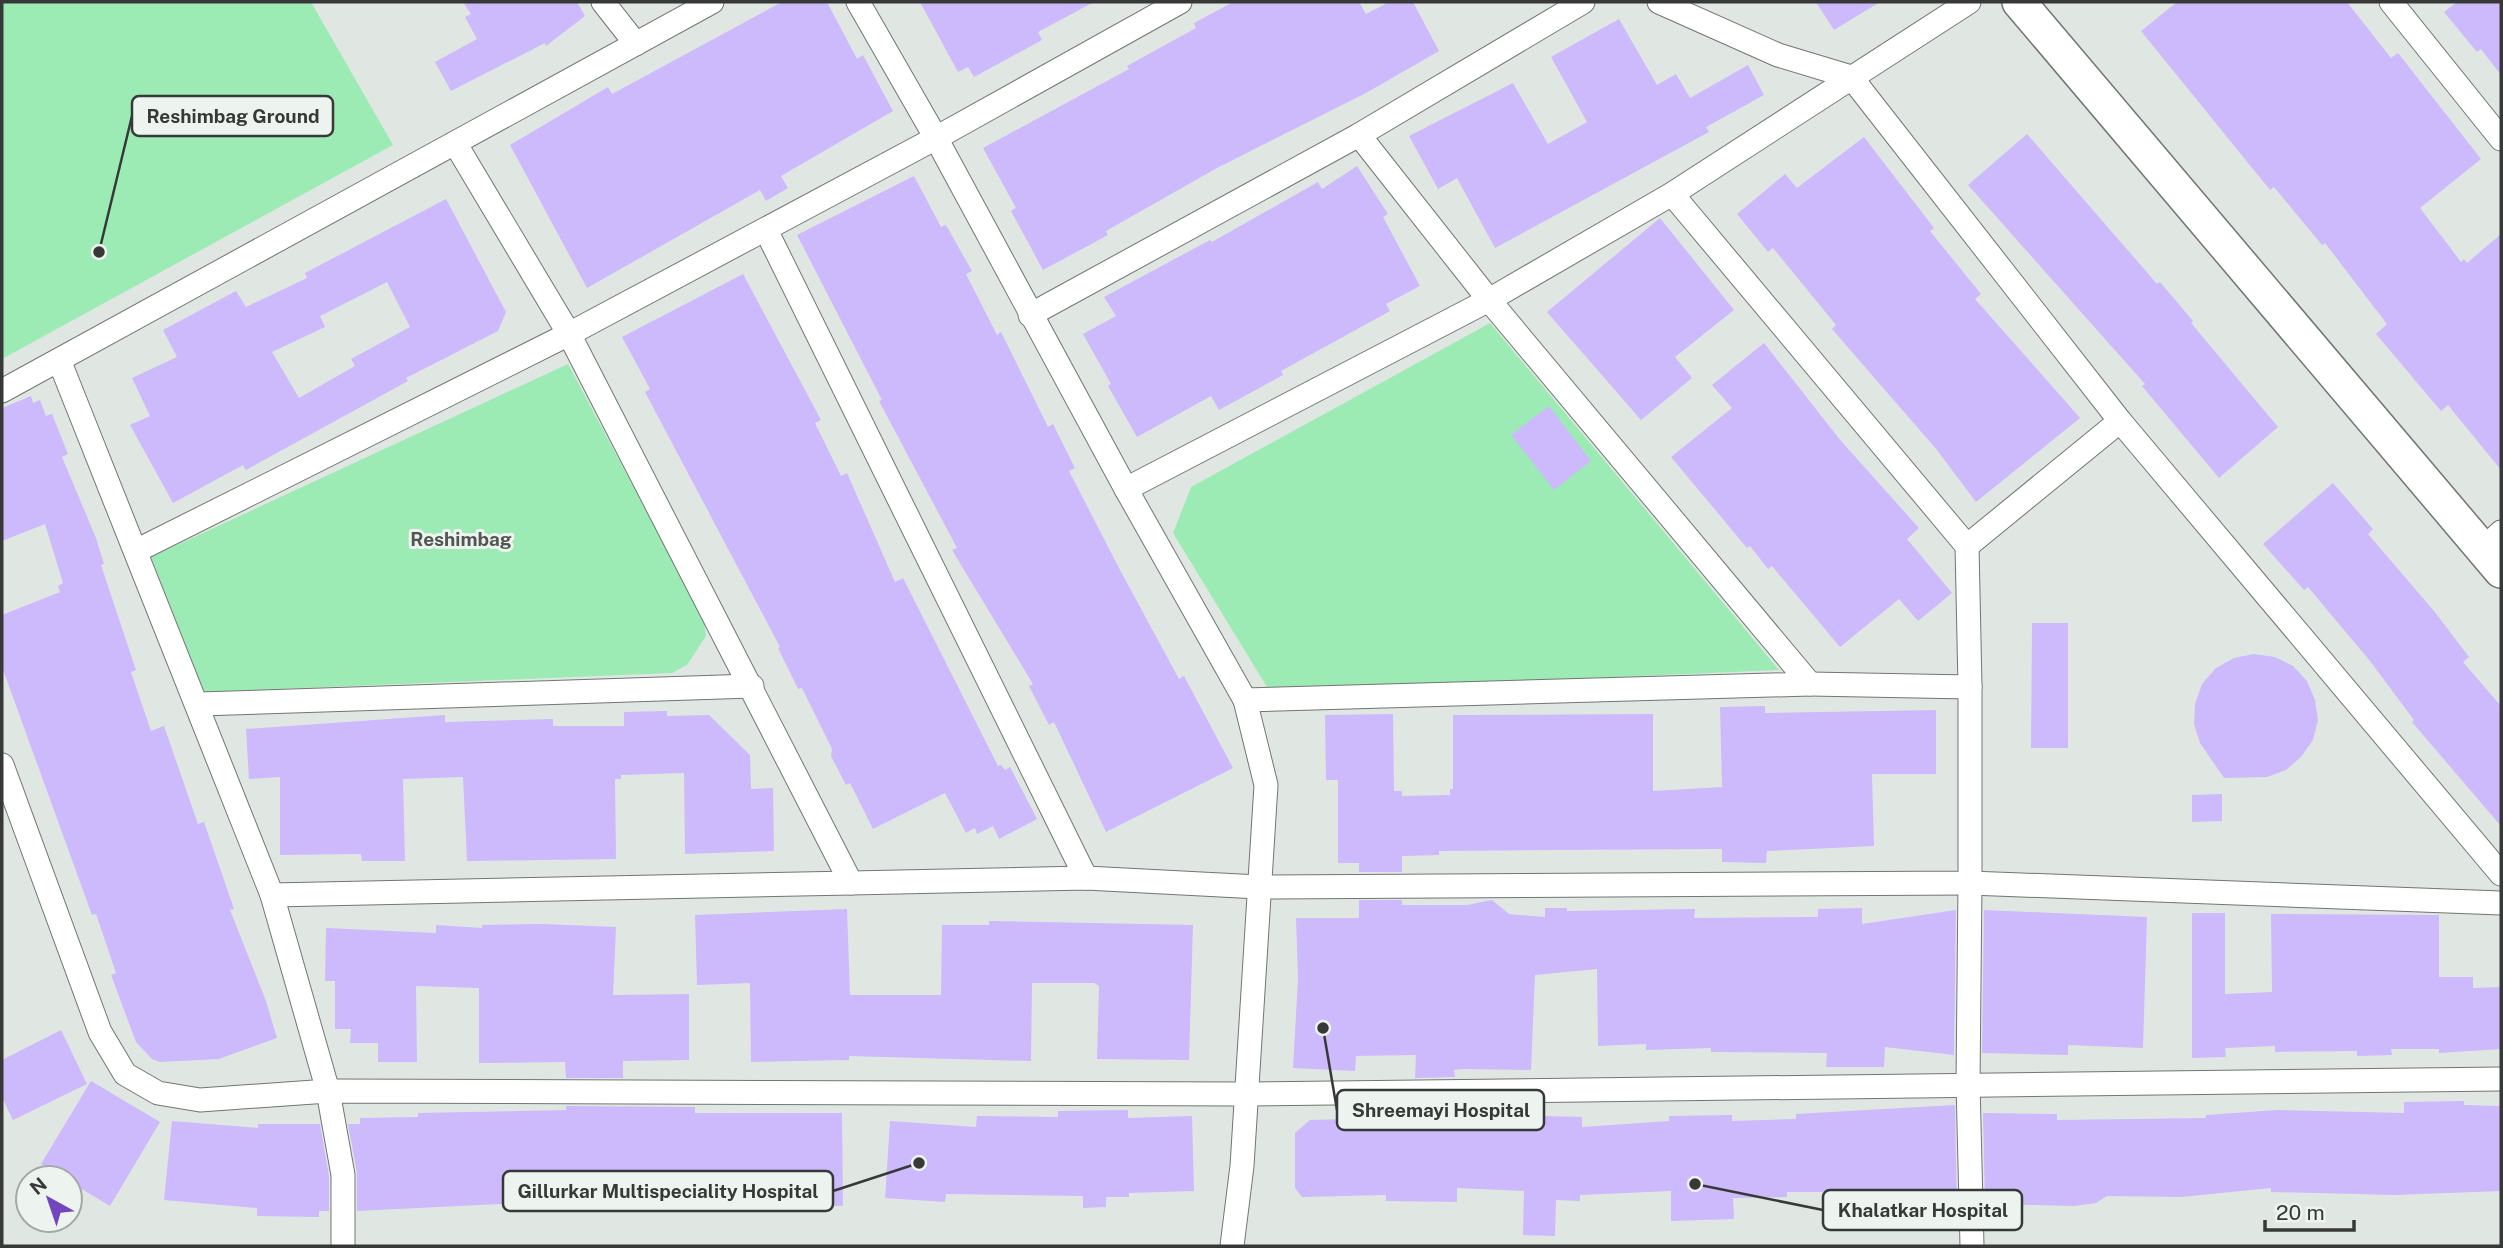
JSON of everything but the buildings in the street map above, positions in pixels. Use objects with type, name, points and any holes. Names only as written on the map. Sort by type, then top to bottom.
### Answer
[{"type":"street","points":[[603,2],[636,44]]},
{"type":"street","points":[[2,391],[712,2]]},
{"type":"street","points":[[858,2],[936,138],[1030,315],[1245,699],[1266,785],[1242,1166],[1232,1246]]},
{"type":"street","points":[[136,551],[569,334],[936,138],[1180,2]]},
{"type":"street","points":[[1030,315],[1359,135],[1583,2]]},
{"type":"street","points":[[1659,2],[1778,55],[1851,77],[2120,421],[2501,874]]},
{"type":"street","points":[[1126,489],[1489,300],[1672,194],[1969,2]]},
{"type":"street","points":[[2019,2],[2495,551]]},
{"type":"street","points":[[2391,2],[2501,139]]},
{"type":"street","points":[[1359,135],[1489,300],[1810,684]]},
{"type":"street","points":[[455,143],[569,334],[851,883]]},
{"type":"street","points":[[1672,194],[1967,546],[1970,687],[1968,1083],[1972,1246]]},
{"type":"street","points":[[766,230],[1086,878]]},
{"type":"street","points":[[59,360],[199,704],[272,895],[328,1091],[344,1175],[342,1246]]},
{"type":"street","points":[[1967,546],[2120,421]]},
{"type":"street","points":[[1245,699],[1810,684],[1970,687]]},
{"type":"street","points":[[199,704],[751,686]]},
{"type":"street","points":[[2,765],[100,1032],[125,1074],[158,1093],[200,1100],[328,1091],[1245,1094],[1968,1083],[2501,1079]]},
{"type":"street","points":[[272,895],[1086,878],[1259,887],[1970,883],[2501,903]]},
{"type":"green space","points":[[2,2],[311,2],[393,145],[2,359]]},
{"type":"green space","points":[[1490,323],[1779,670],[1270,692],[1173,533],[1191,487]]},
{"type":"green space","points":[[568,364],[704,620],[706,636],[687,665],[672,673],[204,692],[151,557]]},
{"type":"place","name":"Reshimbag Ground","points":[[99,252]]},
{"type":"place","name":"Shreemayi Hospital","points":[[1323,1028]]},
{"type":"place","name":"Gillurkar Multispeciality Hospital","points":[[919,1163]]},
{"type":"place","name":"Khalatkar Hospital","points":[[1695,1184]]},
{"type":"district","name":"Reshimbag","points":[[461,539]]}]
